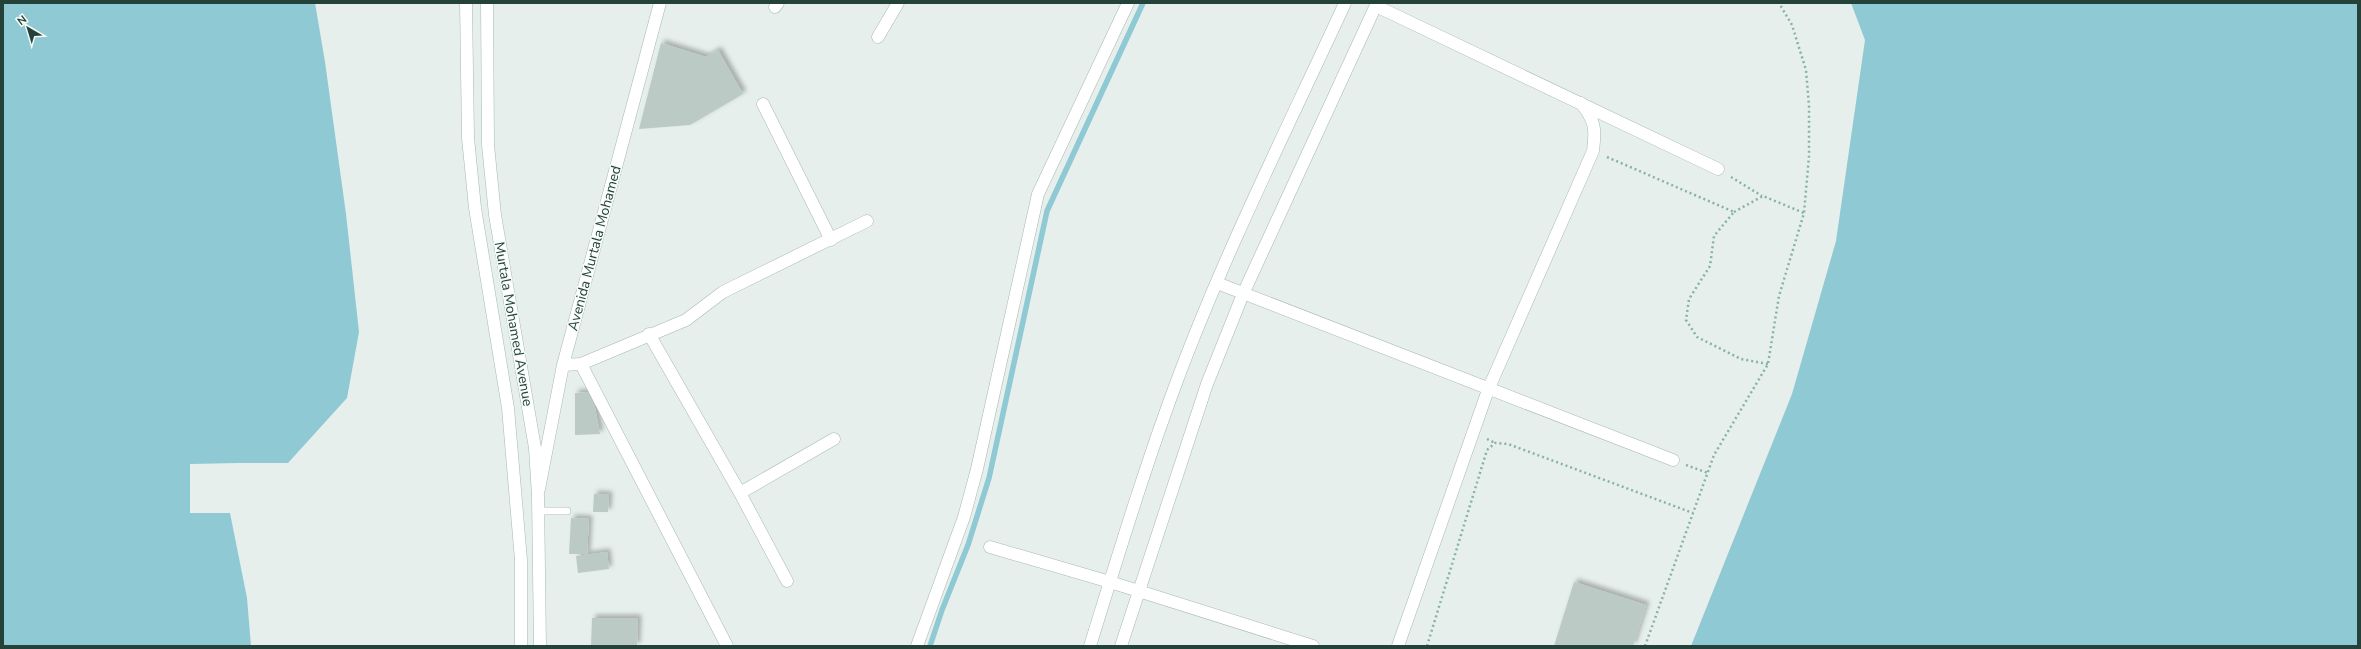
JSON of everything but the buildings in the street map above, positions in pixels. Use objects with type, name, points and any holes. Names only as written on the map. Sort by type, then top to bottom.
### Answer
[{"type":"street","name":"Murtala Mohamed Avenue","points":[[466,3],[468,138],[476,216],[508,408],[521,560],[521,646]]},
{"type":"street","name":"Murtala Mohamed Avenue","points":[[487,3],[488,145],[495,215],[535,448],[538,496],[540,646]]},
{"type":"street","name":"Avenida Murtala Mohamed","points":[[538,496],[563,365],[660,3]]},
{"type":"street","points":[[878,37],[898,3]]},
{"type":"street","points":[[917,646],[964,517],[977,469],[1038,194],[1128,3]]},
{"type":"street","points":[[1090,646],[1178,378],[1217,283],[1345,3]]},
{"type":"street","points":[[1120,646],[1207,384],[1244,294],[1377,4],[1718,169]]},
{"type":"street","points":[[1398,646],[1488,390],[1592,152],[1595,135],[1593,119],[1581,103]]},
{"type":"street","points":[[763,104],[831,240]]},
{"type":"street","points":[[563,365],[581,364],[649,334],[686,320],[724,292],[867,221]]},
{"type":"street","points":[[1217,283],[1488,390],[1673,460]]},
{"type":"street","points":[[649,334],[740,493],[787,581]]},
{"type":"street","points":[[581,364],[727,646]]},
{"type":"street","points":[[740,493],[834,439]]},
{"type":"street","points":[[990,546],[1313,646]]},
{"type":"lane","points":[[538,511],[567,511]]},
{"type":"path","points":[[1645,646],[1714,455],[1768,364],[1779,296],[1804,213],[1809,156],[1809,106],[1806,70],[1792,25],[1779,3]]},
{"type":"path","points":[[1592,152],[1734,212]]},
{"type":"path","points":[[1718,169],[1763,196],[1804,213]]},
{"type":"path","points":[[1763,196],[1734,212],[1714,236],[1710,266],[1689,299],[1686,320],[1697,336],[1741,359],[1768,364]]},
{"type":"path","points":[[1426,646],[1487,450],[1495,443],[1508,444],[1693,513]]},
{"type":"path","points":[[1673,460],[1708,473]]},
{"type":"water","points":[[3,3],[315,3],[325,62],[346,214],[359,332],[347,398],[288,463],[238,463],[230,513],[247,598],[251,646],[3,646]]},
{"type":"water","points":[[1851,3],[2358,3],[2358,646],[1691,646],[1792,394],[1836,241],[1865,40]]},
{"type":"pier","points":[[291,463],[288,465],[240,465],[232,513],[190,513],[190,464]]},
{"type":"waterway","points":[[930,646],[942,610],[968,545],[989,478],[1047,211],[1143,3]]}]
